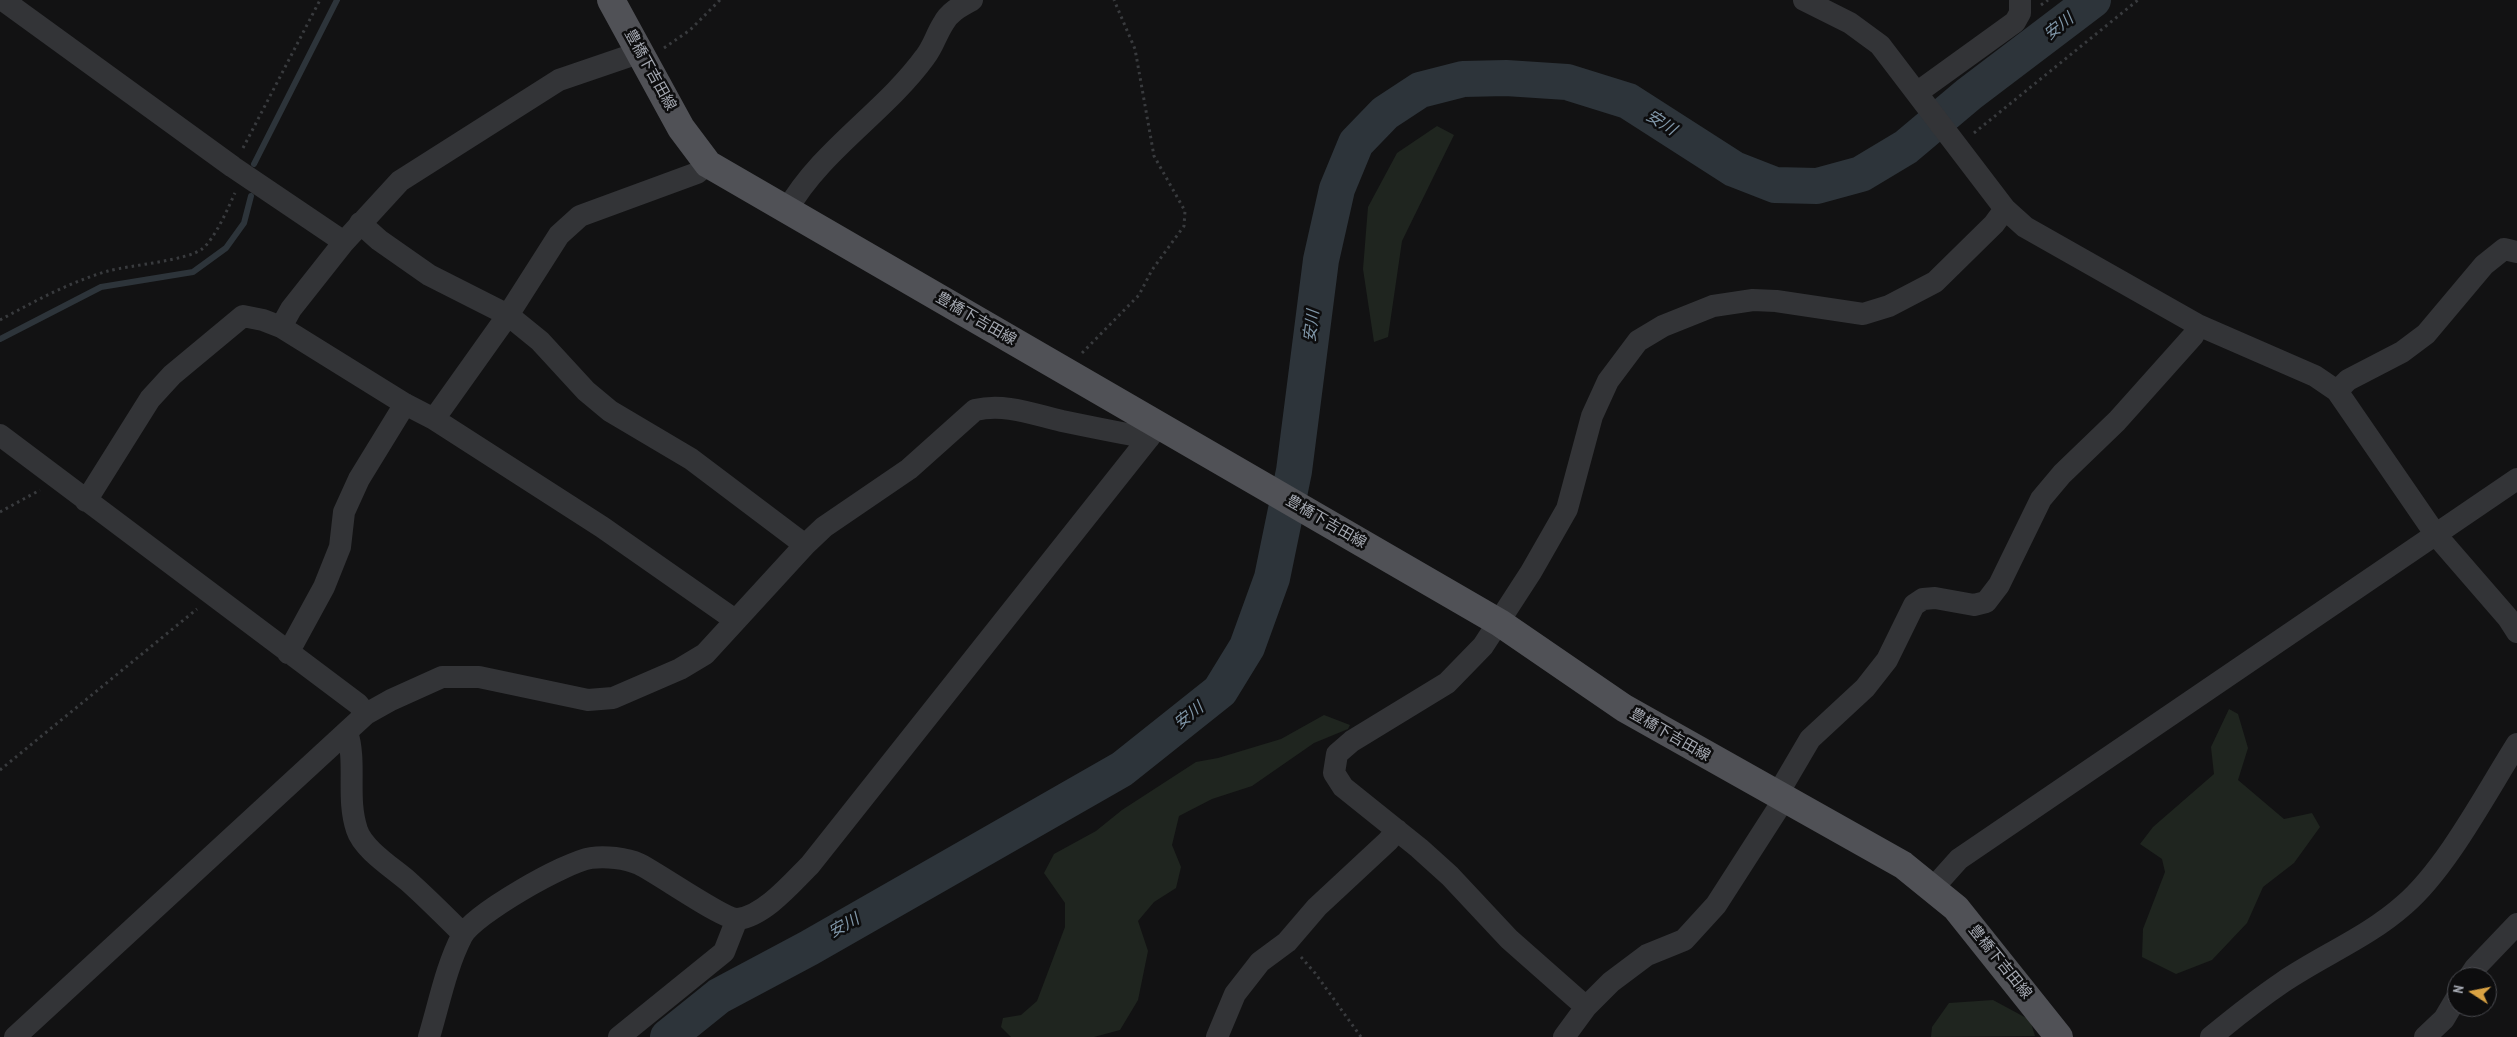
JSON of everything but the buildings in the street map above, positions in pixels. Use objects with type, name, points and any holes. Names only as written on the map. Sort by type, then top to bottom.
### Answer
[{"type":"main road","name":"豊橋下吉田線","points":[[611,0],[681,128],[708,164],[1067,371],[1153,432],[1268,488],[1500,623],[1624,708],[1903,865],[1956,908],[2059,1037]]},
{"type":"street","points":[[4,0],[239,171],[344,242]]},
{"type":"street","points":[[788,210],[801,187],[910,78],[933,47],[943,23],[954,11],[972,0]]},
{"type":"street","points":[[1804,0],[1850,23],[1880,45],[2005,209],[2025,227],[2198,325],[2315,376],[2337,391],[2436,534],[2508,618],[2517,632]]},
{"type":"street","points":[[1922,98],[2015,22],[2020,13],[2020,0]]},
{"type":"street","points":[[281,327],[291,310],[344,242],[400,181],[559,80],[641,52]]},
{"type":"street","points":[[434,419],[508,315],[559,235],[580,216],[697,173],[708,164]]},
{"type":"street","points":[[1586,1007],[1510,939],[1450,876],[1343,787],[1334,773],[1337,754],[1352,741],[1447,683],[1483,646],[1500,623],[1567,509],[1592,416],[1608,380],[1638,342],[1663,326],[1713,306],[1753,300],[1776,301],[1862,314],[1889,306],[1935,282],[1994,224],[2005,209]]},
{"type":"street","points":[[360,223],[379,240],[429,275],[508,315],[540,341],[586,391],[610,411],[691,458],[805,545]]},
{"type":"street","points":[[2337,391],[2348,380],[2402,352],[2426,334],[2484,265],[2504,250],[2517,252]]},
{"type":"street","points":[[86,501],[150,399],[172,376],[243,316],[264,320],[281,327],[405,404],[434,419],[602,527],[735,620]]},
{"type":"street","points":[[1564,1037],[1586,1007],[1612,982],[1646,955],[1684,940],[1716,905],[1779,807],[1783,785],[1810,739],[1865,688],[1887,660],[1914,605],[1923,600],[1935,598],[1974,605],[1986,602],[1999,585],[2041,499],[2062,474],[2129,406],[2192,336],[2198,325]]},
{"type":"street","points":[[288,653],[330,571],[340,547],[344,512],[359,478],[405,404]]},
{"type":"street","points":[[16,1037],[366,714],[391,700],[442,677],[479,677],[588,700],[614,698],[680,669],[705,654],[805,545],[857,503],[909,469],[975,410],[989,407],[1012,408],[1072,423],[1153,432]]},
{"type":"street","points":[[429,1037],[451,962],[463,934],[483,916],[515,894],[554,873],[590,858],[612,858],[637,863],[669,880],[719,914],[737,919],[754,913],[782,894],[810,865],[1153,432]]},
{"type":"street","points":[[0,435],[358,704],[366,714]]},
{"type":"street","points":[[1933,888],[1959,858],[2517,479]]},
{"type":"street","points":[[347,732],[350,742],[352,805],[357,832],[372,850],[409,882],[463,934]]},
{"type":"street","points":[[2211,1037],[2283,982],[2373,930],[2406,904],[2429,879],[2459,837],[2517,744]]},
{"type":"street","points":[[1217,1037],[1235,994],[1260,962],[1287,942],[1317,907],[1388,841],[1397,830]]},
{"type":"street","points":[[619,1037],[724,952],[737,919]]},
{"type":"street","points":[[2476,967],[2517,924]]},
{"type":"street","points":[[2425,1037],[2447,1014]]},
{"type":"path","points":[[0,320],[69,284],[111,270],[176,258],[202,249],[215,232],[239,171],[320,0]]},
{"type":"path","points":[[641,52],[660,50],[690,30],[720,0]]},
{"type":"path","points":[[1067,371],[1076,359],[1138,295],[1152,270],[1184,226],[1185,212],[1154,156],[1135,49],[1114,0]]},
{"type":"path","points":[[1956,144],[2138,0]]},
{"type":"path","points":[[0,512],[59,480]]},
{"type":"path","points":[[0,770],[204,604],[212,593]]},
{"type":"path","points":[[1287,942],[1315,973],[1362,1037]]},
{"type":"shaded area","points":[[1437,126],[1454,135],[1402,241],[1388,337],[1374,342],[1363,269],[1368,207],[1397,153]]},
{"type":"shaded area","points":[[2229,709],[2238,714],[2248,748],[2238,780],[2284,819],[2312,813],[2320,827],[2294,863],[2263,887],[2247,923],[2212,960],[2176,974],[2142,957],[2143,929],[2165,872],[2162,859],[2140,844],[2153,827],[2214,774],[2211,747]]},
{"type":"shaded area","points":[[1324,715],[1350,725],[1348,729],[1314,743],[1252,786],[1212,799],[1179,816],[1172,845],[1181,867],[1176,888],[1154,902],[1138,921],[1148,951],[1138,1000],[1120,1030],[1094,1037],[1011,1037],[1001,1027],[1003,1018],[1021,1015],[1037,1001],[1065,927],[1065,903],[1044,873],[1054,854],[1096,831],[1122,810],[1196,762],[1218,758],[1281,739]]},
{"type":"shaded area","points":[[1993,1000],[2030,1020],[2035,1036],[1931,1037],[1932,1027],[1949,1003]]},
{"type":"waterway","points":[[254,164],[337,0]]},
{"type":"waterway","name":"安川","points":[[668,1037],[719,996],[809,948],[1122,769],[1220,691],[1247,647],[1272,578],[1294,471],[1321,260],[1337,189],[1356,143],[1385,113],[1420,90],[1463,79],[1506,78],[1567,82],[1628,101],[1734,169],[1775,185],[1817,186],[1861,174],[1906,147],[1969,94],[2093,0]]},
{"type":"waterway","points":[[0,339],[101,287],[193,272],[226,248],[244,223],[251,196]]}]
